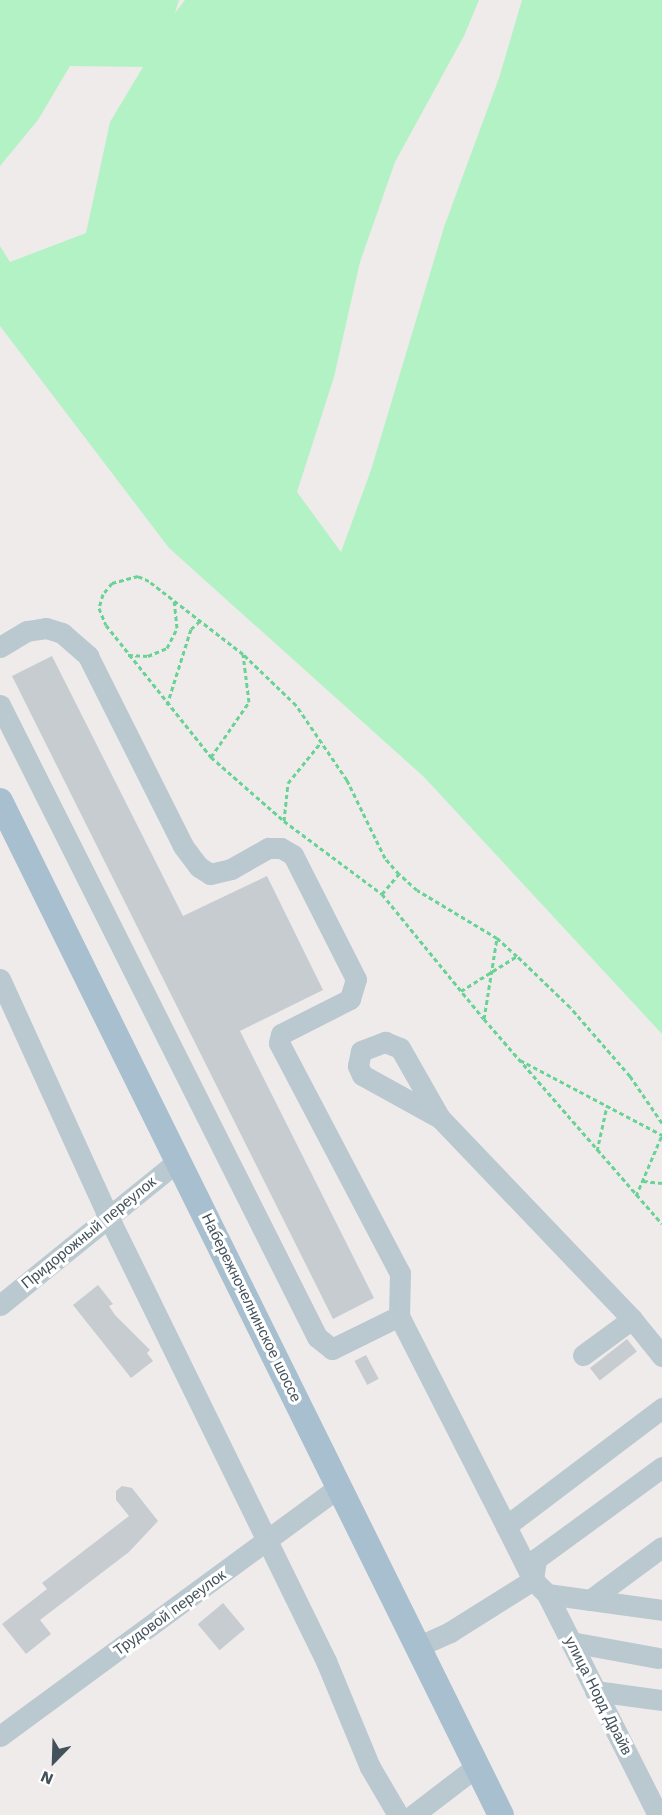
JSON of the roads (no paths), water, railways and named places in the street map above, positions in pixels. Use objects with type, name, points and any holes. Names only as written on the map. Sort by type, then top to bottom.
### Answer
[{"type":"main road","name":"Набережночелнинское шоссе","points":[[0,801],[501,1815]]},
{"type":"street","points":[[0,647],[27,631],[46,628],[62,633],[88,656],[183,846],[199,867],[210,874],[231,869],[268,848],[281,848],[292,855],[356,979],[350,999],[281,1034],[279,1043],[400,1273],[399,1316],[332,1349],[317,1337],[0,705]]},
{"type":"street","points":[[0,978],[108,1216],[326,1661],[370,1767],[398,1815]]},
{"type":"street","points":[[440,1118],[632,1319],[662,1356]]},
{"type":"street","name":"Придорожный переулок","points":[[0,1305],[178,1161]]},
{"type":"street","name":"улица Норд Драйв","points":[[399,1316],[506,1526],[571,1642],[658,1815]]},
{"type":"street","points":[[583,1355],[632,1319]]},
{"type":"street","points":[[506,1526],[662,1408]]},
{"type":"street","points":[[540,1587],[536,1558],[662,1467]]},
{"type":"street","name":"Трудовой переулок","points":[[0,1736],[339,1487]]},
{"type":"street","points":[[590,1600],[662,1547]]},
{"type":"street","points":[[419,1647],[540,1587],[590,1600],[662,1610]]},
{"type":"street","points":[[571,1642],[658,1658]]},
{"type":"street","points":[[595,1690],[662,1700]]},
{"type":"street","points":[[413,1815],[477,1766]]}]
